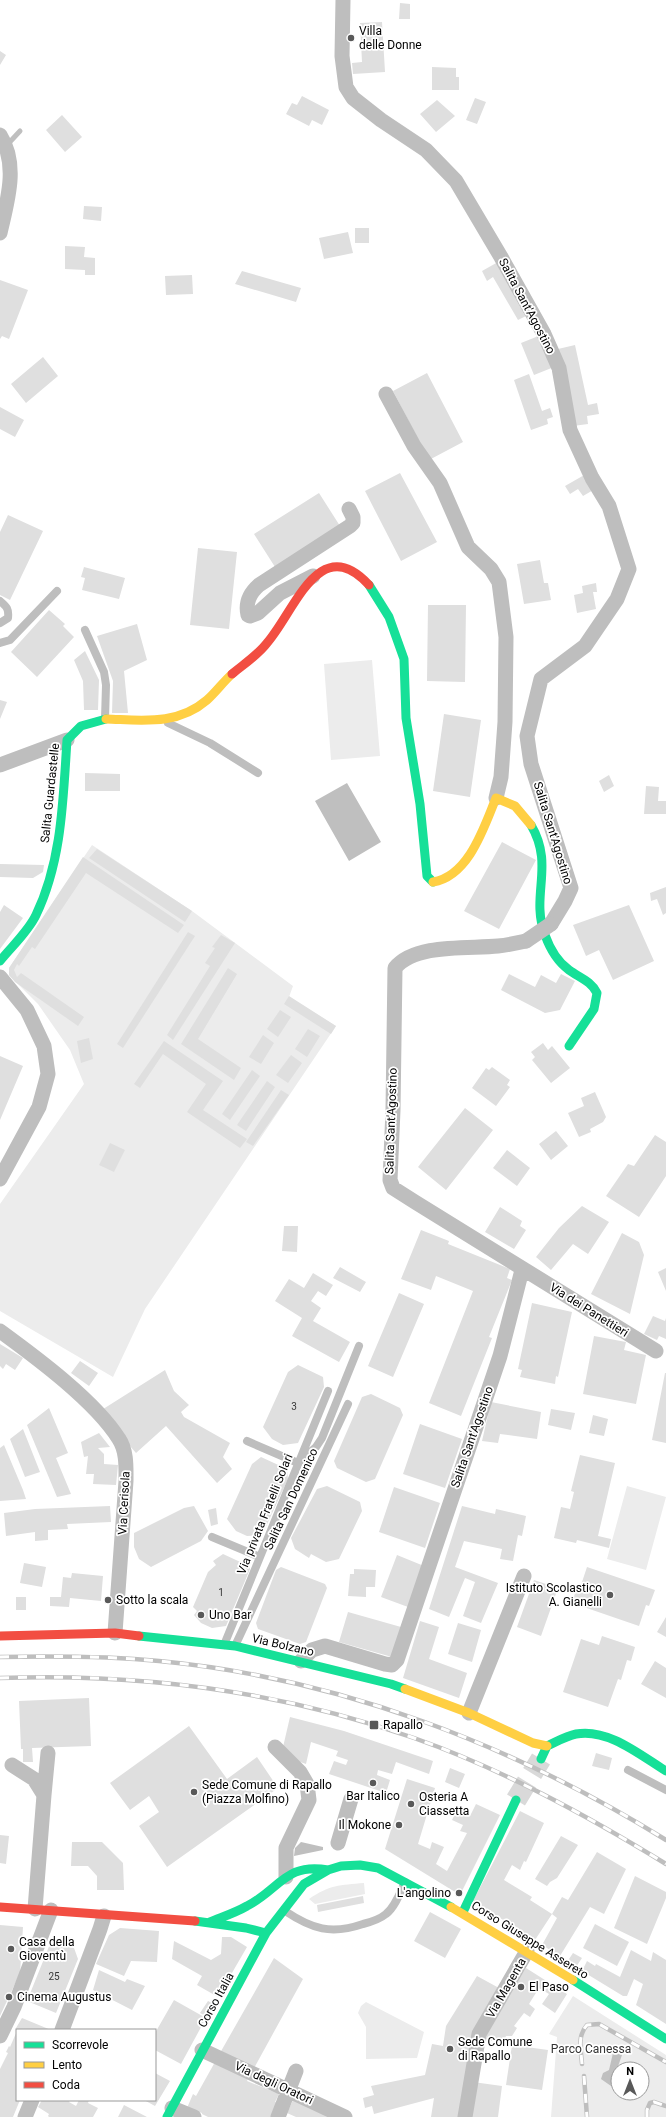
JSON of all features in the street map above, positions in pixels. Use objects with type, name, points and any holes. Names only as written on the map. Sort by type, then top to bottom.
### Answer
[{"type":"street","name":"Salita Sant'Agostino","points":[[301,1661],[312,1650],[325,1646],[385,1664],[392,1665],[397,1660],[500,1356],[522,1270],[393,1188],[390,1180],[393,1110],[394,968],[399,962],[431,949],[498,946],[526,942],[551,924],[565,901],[570,888],[531,764],[527,736],[541,679],[585,646],[617,599],[629,569],[609,506],[592,478],[570,430],[558,368],[544,334],[501,257],[456,181],[426,150],[381,120],[353,98],[346,87],[342,56],[343,0]]},
{"type":"street","points":[[0,135],[8,158],[10,186],[0,234]]},
{"type":"street","points":[[349,509],[353,517],[353,523],[350,526],[259,585],[249,598],[246,608],[248,615],[250,616],[258,613],[280,593],[325,569],[337,566],[350,569],[360,576],[377,595],[388,616],[404,660],[406,724],[420,804],[427,876],[432,882],[444,880],[465,861],[480,835],[496,798],[501,777],[505,722],[506,637],[499,582],[491,568],[468,547],[440,483],[414,446],[386,394]]},
{"type":"street","points":[[164,721],[188,712],[206,701],[224,681],[267,644],[314,575]]},
{"type":"street","name":"Salita Guardastelle","points":[[0,961],[35,917],[50,880],[62,824],[67,740],[81,726],[105,719],[164,721]]},
{"type":"street","points":[[0,765],[67,740]]},
{"type":"street","points":[[496,798],[507,800],[524,814],[536,834],[543,861],[539,904],[546,938],[558,960],[569,970],[591,983],[597,993],[594,1009],[569,1046]]},
{"type":"street","points":[[0,978],[27,1010],[44,1046],[48,1074],[39,1107],[0,1179]]},
{"type":"street","name":"Via dei Panettieri","points":[[522,1270],[656,1351]]},
{"type":"street","name":"Via Cerisola","points":[[0,1331],[35,1357],[82,1398],[120,1440],[126,1463],[126,1481],[115,1633]]},
{"type":"street","points":[[469,1713],[524,1576]]},
{"type":"street","name":"Via Bolzano","points":[[0,1636],[115,1633],[235,1646],[392,1684],[469,1713],[534,1743],[546,1746]]},
{"type":"street","points":[[541,1759],[546,1746],[576,1734],[592,1732],[605,1737],[666,1771]]},
{"type":"street","points":[[275,1747],[300,1772],[307,1784],[309,1800],[286,1848],[286,1877]]},
{"type":"street","points":[[35,1909],[48,1753]]},
{"type":"street","points":[[12,1765],[34,1779],[44,1795]]},
{"type":"street","points":[[338,1843],[351,1799]]},
{"type":"street","points":[[463,1912],[516,1800]]},
{"type":"street","name":"Corso Giuseppe Assereto","points":[[328,1870],[360,1865],[378,1868],[405,1881],[463,1912],[666,2039]]},
{"type":"street","points":[[210,1922],[253,1903],[286,1877],[302,1869],[313,1866],[328,1870]]},
{"type":"street","name":"Corso Italia","points":[[170,2112],[277,1910],[292,1898],[304,1884],[328,1870]]},
{"type":"street","points":[[253,1903],[277,1910]]},
{"type":"street","points":[[0,1907],[51,1910],[104,1916],[210,1922],[266,1933]]},
{"type":"street","points":[[0,2036],[14,2008],[51,1910]]},
{"type":"street","points":[[62,2029],[104,1916]]},
{"type":"street","name":"Via Magenta","points":[[465,2117],[478,2034],[527,1951]]},
{"type":"street","name":"Via degli Oratori","points":[[202,2050],[345,2117]]},
{"type":"street","points":[[278,2117],[296,2071]]},
{"type":"street","points":[[25,2117],[32,2101]]},
{"type":"street","points":[[170,2112],[194,2117]]},
{"type":"lane","points":[[0,643],[10,640],[57,591]]},
{"type":"lane","points":[[0,601],[7,606],[9,613],[8,618],[0,623]]},
{"type":"lane","points":[[85,630],[104,672],[106,685],[105,719]]},
{"type":"lane","points":[[164,721],[210,743],[258,773]]},
{"type":"lane","points":[[247,1441],[298,1463],[316,1447],[322,1438],[359,1346]]},
{"type":"lane","name":"Via privata Fratelli Solari","points":[[224,1646],[328,1391]]},
{"type":"lane","name":"Salita San Domenico","points":[[235,1646],[348,1404]]},
{"type":"lane","points":[[212,1537],[260,1557]]},
{"type":"lane","points":[[628,1770],[666,1790]]},
{"type":"lane","points":[[277,1910],[318,1929],[339,1931],[377,1920],[387,1914],[405,1881]]},
{"type":"green space","points":[[372,660],[380,756],[331,760],[324,664]]},
{"type":"green space","points":[[92,845],[192,911],[293,986],[289,997],[336,1026],[145,1309],[113,1377],[0,1311],[0,1204],[84,1084],[70,1050],[38,1004],[9,975],[9,968]]},
{"type":"green space","points":[[627,1486],[666,1497],[646,1570],[607,1559]]},
{"type":"green space","points":[[364,1883],[365,1894],[315,1904],[309,1899],[316,1894],[335,1886]]},
{"type":"green space","name":"Parco Canessa","points":[[573,1996],[666,2055],[666,2117],[551,2117],[557,2037],[549,2034]]},
{"type":"green space","points":[[366,2002],[424,2032],[417,2058],[366,2059],[366,2027],[358,2013],[361,2006]]},
{"type":"shaded area","points":[[347,783],[381,842],[349,861],[315,801]]},
{"type":"shaded area","points":[[301,1842],[323,1847],[323,1850],[294,1856],[295,1848]]},
{"type":"shaded area","points":[[616,2049],[620,2050],[622,2055],[620,2061],[611,2061],[613,2053]]},
{"type":"shaded area","points":[[610,2066],[610,2085],[601,2079],[603,2073],[609,2070]]},
{"type":"building","points":[[400,3],[410,4],[410,19],[399,19]]},
{"type":"building","points":[[382,22],[385,72],[353,74],[352,63],[362,62],[360,23]]},
{"type":"building","points":[[0,51],[6,55],[0,65]]},
{"type":"building","points":[[432,67],[456,68],[456,77],[459,77],[459,90],[432,90]]},
{"type":"building","points":[[302,96],[329,110],[322,125],[312,120],[309,126],[286,114],[292,103],[297,105]]},
{"type":"building","points":[[475,98],[486,102],[477,124],[466,120]]},
{"type":"building","points":[[437,100],[455,116],[436,132],[420,114]]},
{"type":"building","points":[[62,115],[82,137],[65,152],[46,130]]},
{"type":"building","points":[[84,206],[102,207],[101,221],[83,219]]},
{"type":"building","points":[[355,228],[369,228],[369,243],[355,243]]},
{"type":"building","points":[[348,232],[353,253],[324,259],[319,238]]},
{"type":"building","points":[[65,246],[85,247],[84,257],[95,258],[95,275],[85,275],[85,270],[65,269]]},
{"type":"building","points":[[498,262],[528,315],[518,320],[493,277],[487,281],[482,271]]},
{"type":"building","points":[[242,271],[301,288],[296,302],[235,284]]},
{"type":"building","points":[[192,275],[193,294],[166,295],[165,276]]},
{"type":"building","points":[[0,280],[28,290],[9,339],[2,336],[0,339]]},
{"type":"building","points":[[541,335],[554,367],[534,375],[521,343]]},
{"type":"building","points":[[575,345],[588,405],[597,403],[599,414],[587,416],[588,424],[573,426],[558,349]]},
{"type":"building","points":[[43,357],[58,376],[26,403],[11,384]]},
{"type":"building","points":[[427,373],[463,442],[429,460],[393,391]]},
{"type":"building","points":[[529,374],[542,411],[550,408],[553,417],[547,419],[548,424],[531,430],[514,380]]},
{"type":"building","points":[[0,407],[24,420],[15,437],[0,429]]},
{"type":"building","points":[[400,473],[437,542],[401,561],[365,491]]},
{"type":"building","points":[[586,474],[595,489],[583,496],[578,489],[570,494],[565,486]]},
{"type":"building","points":[[319,493],[340,526],[275,567],[254,534]]},
{"type":"building","points":[[8,515],[43,531],[10,600],[0,595],[0,532]]},
{"type":"building","points":[[198,548],[237,552],[229,629],[190,625]]},
{"type":"building","points":[[540,560],[544,583],[548,583],[551,600],[524,604],[517,564]]},
{"type":"building","points":[[84,567],[125,578],[119,599],[82,590],[85,578],[81,577]]},
{"type":"building","points":[[596,583],[597,592],[593,592],[596,609],[577,613],[574,595],[583,593],[582,586]]},
{"type":"building","points":[[428,605],[466,605],[465,682],[427,681]]},
{"type":"building","points":[[49,610],[65,624],[63,626],[74,637],[37,677],[11,652]]},
{"type":"building","points":[[137,624],[147,660],[124,671],[128,713],[112,713],[113,681],[97,636]]},
{"type":"building","points":[[85,651],[99,680],[98,710],[84,710],[83,681],[74,660]]},
{"type":"building","points":[[0,700],[7,702],[0,719]]},
{"type":"building","points":[[444,714],[481,720],[470,797],[433,791]]},
{"type":"building","points":[[85,773],[120,774],[120,791],[85,791]]},
{"type":"building","points":[[609,775],[614,786],[604,792],[599,781]]},
{"type":"building","points":[[646,786],[659,787],[658,801],[666,801],[666,814],[644,814]]},
{"type":"building","points":[[502,842],[536,860],[499,929],[464,911]]},
{"type":"building","points":[[97,849],[192,911],[185,922],[89,858]]},
{"type":"building","points":[[83,857],[184,925],[178,933],[86,873],[35,949],[32,947],[19,966],[17,964],[14,970],[17,977],[21,973],[84,1017],[78,1026],[15,982],[9,975],[9,968]]},
{"type":"building","points":[[0,864],[44,865],[43,872],[33,878],[0,877]]},
{"type":"building","points":[[666,887],[666,913],[663,915],[657,899],[651,901],[650,893]]},
{"type":"building","points":[[4,905],[23,918],[0,949],[0,912]]},
{"type":"building","points":[[629,905],[654,961],[613,980],[599,950],[586,956],[573,925]]},
{"type":"building","points":[[188,932],[195,936],[123,1048],[117,1044]]},
{"type":"building","points":[[221,935],[235,943],[173,1040],[167,1035],[210,966],[205,963],[215,948],[212,947]]},
{"type":"building","points":[[228,968],[237,974],[198,1039],[241,1068],[234,1080],[181,1044]]},
{"type":"building","points":[[509,974],[535,987],[541,975],[556,983],[561,974],[575,981],[560,1010],[545,1013],[501,990]]},
{"type":"building","points":[[289,996],[336,1026],[331,1034],[284,1004]]},
{"type":"building","points":[[280,1010],[291,1017],[278,1037],[267,1029]]},
{"type":"building","points":[[308,1029],[320,1036],[307,1057],[295,1049]]},
{"type":"building","points":[[263,1035],[274,1043],[261,1064],[249,1057]]},
{"type":"building","points":[[89,1038],[93,1059],[81,1063],[77,1041]]},
{"type":"building","points":[[164,1041],[223,1081],[203,1110],[247,1139],[240,1148],[187,1112],[206,1084],[163,1054],[140,1088],[134,1084]]},
{"type":"building","points":[[543,1043],[548,1050],[552,1046],[570,1068],[551,1083],[532,1060],[535,1057],[531,1052]]},
{"type":"building","points":[[291,1055],[302,1063],[288,1083],[276,1075]]},
{"type":"building","points":[[0,1056],[23,1066],[0,1120]]},
{"type":"building","points":[[492,1067],[510,1080],[507,1085],[510,1087],[496,1106],[472,1088],[486,1068],[489,1070]]},
{"type":"building","points":[[252,1070],[260,1076],[230,1120],[222,1114]]},
{"type":"building","points":[[267,1081],[275,1087],[246,1131],[237,1125]]},
{"type":"building","points":[[281,1090],[289,1095],[253,1146],[246,1142]]},
{"type":"building","points":[[595,1092],[606,1117],[603,1122],[590,1129],[591,1132],[579,1137],[568,1113],[584,1106],[581,1098]]},
{"type":"building","points":[[465,1108],[493,1130],[446,1190],[418,1167]]},
{"type":"building","points":[[556,1131],[568,1146],[551,1160],[539,1144]]},
{"type":"building","points":[[655,1135],[666,1142],[666,1176],[639,1217],[606,1196],[628,1164],[634,1166]]},
{"type":"building","points":[[110,1143],[125,1150],[114,1172],[99,1165]]},
{"type":"building","points":[[507,1150],[530,1168],[517,1186],[493,1168]]},
{"type":"building","points":[[582,1206],[609,1222],[588,1254],[573,1244],[551,1270],[536,1257],[559,1228]]},
{"type":"building","points":[[500,1207],[522,1221],[520,1226],[526,1230],[514,1249],[485,1232]]},
{"type":"building","points":[[284,1226],[298,1226],[297,1252],[282,1251]]},
{"type":"building","points":[[421,1230],[449,1241],[448,1244],[510,1269],[507,1278],[512,1280],[489,1337],[492,1338],[461,1416],[429,1403],[473,1291],[436,1276],[431,1290],[401,1279]]},
{"type":"building","points":[[622,1233],[639,1242],[644,1255],[630,1314],[591,1294]]},
{"type":"building","points":[[340,1267],[366,1282],[360,1292],[333,1278]]},
{"type":"building","points":[[666,1268],[666,1291],[658,1272]]},
{"type":"building","points":[[313,1273],[333,1285],[326,1296],[318,1291],[311,1301],[321,1308],[313,1321],[350,1342],[339,1362],[292,1336],[302,1318],[275,1301],[289,1279],[304,1288]]},
{"type":"building","points":[[399,1293],[424,1304],[393,1377],[368,1366]]},
{"type":"building","points":[[532,1303],[572,1312],[558,1377],[556,1376],[555,1384],[520,1377],[522,1370],[518,1369]]},
{"type":"building","points":[[653,1316],[665,1321],[666,1318],[666,1339],[659,1336],[657,1340],[644,1334]]},
{"type":"building","points":[[594,1336],[626,1342],[624,1350],[646,1355],[636,1404],[583,1394]]},
{"type":"building","points":[[0,1344],[23,1358],[15,1370],[6,1364],[3,1369],[0,1366]]},
{"type":"building","points":[[80,1361],[98,1373],[89,1386],[71,1373]]},
{"type":"building","points":[[298,1365],[323,1377],[324,1387],[298,1443],[283,1445],[272,1439],[263,1427],[288,1372]]},
{"type":"building","points":[[165,1370],[174,1391],[189,1405],[181,1412],[184,1417],[230,1443],[223,1457],[232,1469],[217,1483],[166,1426],[136,1453],[100,1411]]},
{"type":"building","points":[[666,1373],[666,1443],[652,1440]]},
{"type":"building","points":[[371,1394],[400,1408],[403,1415],[375,1479],[366,1482],[337,1468],[334,1461],[362,1397]]},
{"type":"building","points":[[491,1402],[541,1412],[537,1439],[500,1434],[498,1443],[482,1441]]},
{"type":"building","points":[[49,1408],[68,1453],[56,1458],[71,1494],[57,1497],[27,1425]]},
{"type":"building","points":[[551,1409],[575,1413],[571,1430],[548,1425]]},
{"type":"building","points":[[593,1415],[608,1419],[604,1436],[589,1433]]},
{"type":"building","points":[[420,1424],[462,1439],[445,1488],[403,1474]]},
{"type":"building","points":[[23,1429],[40,1472],[25,1477],[10,1439]]},
{"type":"building","points":[[99,1433],[110,1447],[98,1448],[104,1454],[104,1464],[118,1465],[116,1485],[93,1484],[94,1474],[86,1474],[88,1456],[84,1457],[81,1442]]},
{"type":"building","points":[[4,1445],[26,1499],[0,1501],[0,1448]]},
{"type":"building","points":[[580,1455],[615,1463],[598,1536],[611,1539],[609,1548],[577,1540],[576,1543],[554,1538],[561,1507],[570,1509],[574,1492],[571,1491]]},
{"type":"building","points":[[261,1457],[287,1469],[288,1479],[262,1535],[247,1536],[236,1531],[227,1519],[252,1464]]},
{"type":"building","points":[[327,1486],[360,1502],[362,1511],[339,1559],[326,1562],[311,1554],[309,1558],[295,1549],[291,1538],[317,1489]]},
{"type":"building","points":[[394,1487],[440,1503],[425,1548],[379,1532]]},
{"type":"building","points":[[110,1506],[111,1522],[67,1524],[68,1529],[48,1530],[48,1540],[35,1541],[35,1532],[6,1536],[4,1513],[35,1509]]},
{"type":"building","points":[[194,1506],[208,1531],[201,1541],[151,1567],[139,1559],[134,1547],[134,1533],[184,1508]]},
{"type":"building","points":[[462,1506],[495,1514],[496,1509],[526,1516],[522,1536],[518,1535],[513,1561],[500,1559],[502,1549],[464,1541],[455,1567],[498,1583],[481,1623],[463,1616],[475,1582],[465,1578],[449,1617],[429,1609]]},
{"type":"building","points":[[216,1508],[218,1524],[211,1526],[208,1510]]},
{"type":"building","points":[[223,1554],[249,1566],[250,1569],[226,1626],[212,1628],[201,1623],[194,1615],[197,1611],[193,1607],[208,1572],[216,1565],[213,1561]]},
{"type":"building","points":[[397,1555],[424,1566],[408,1607],[381,1597]]},
{"type":"building","points":[[24,1563],[46,1567],[42,1587],[20,1583]]},
{"type":"building","points":[[281,1567],[325,1584],[327,1588],[306,1642],[300,1644],[258,1629],[256,1623],[276,1570]]},
{"type":"building","points":[[587,1567],[655,1590],[649,1606],[646,1605],[639,1626],[572,1603],[577,1587],[580,1588]]},
{"type":"building","points":[[354,1569],[376,1570],[375,1587],[366,1587],[366,1597],[348,1596],[350,1574],[354,1574]]},
{"type":"building","points":[[72,1573],[103,1576],[101,1601],[70,1598],[69,1607],[50,1606],[50,1597],[61,1597],[63,1577],[71,1578]]},
{"type":"building","points":[[534,1580],[558,1588],[541,1636],[517,1627]]},
{"type":"building","points":[[16,1597],[26,1597],[26,1610],[16,1610]]},
{"type":"building","points":[[348,1612],[401,1627],[392,1657],[339,1642]]},
{"type":"building","points":[[666,1617],[666,1637],[657,1632]]},
{"type":"building","points":[[420,1621],[439,1627],[429,1659],[467,1673],[459,1698],[403,1678]]},
{"type":"building","points":[[458,1623],[481,1630],[472,1662],[448,1654]]},
{"type":"building","points":[[602,1636],[635,1647],[631,1661],[627,1660],[621,1680],[618,1679],[608,1707],[563,1692],[581,1639],[599,1645]]},
{"type":"building","points":[[655,1661],[666,1668],[666,1698],[641,1684]]},
{"type":"building","points":[[89,1698],[91,1746],[32,1748],[33,1762],[23,1762],[19,1701]]},
{"type":"building","points":[[290,1717],[344,1731],[433,1761],[429,1774],[396,1762],[392,1774],[378,1770],[377,1775],[390,1780],[386,1793],[329,1774],[334,1761],[346,1765],[348,1760],[336,1756],[338,1751],[311,1742],[306,1764],[295,1760],[283,1747]]},
{"type":"building","name":"Sede Comune di Rapallo (Piazza Molfino)","points":[[189,1726],[227,1779],[257,1757],[278,1788],[167,1867],[139,1826],[159,1812],[149,1796],[130,1810],[110,1783]]},
{"type":"building","points":[[596,1753],[612,1758],[609,1770],[592,1766]]},
{"type":"building","points":[[450,1768],[465,1774],[459,1788],[445,1782]]},
{"type":"building","points":[[407,1779],[435,1788],[418,1844],[430,1849],[432,1842],[444,1847],[436,1864],[447,1871],[467,1833],[460,1831],[463,1825],[452,1820],[457,1810],[470,1816],[476,1804],[500,1815],[460,1895],[385,1849]]},
{"type":"building","points":[[520,1811],[544,1823],[526,1862],[524,1861],[520,1870],[512,1865],[504,1880],[532,1897],[530,1900],[552,1914],[535,1940],[473,1901]]},
{"type":"building","points":[[0,1835],[9,1836],[6,1864],[0,1863]]},
{"type":"building","points":[[561,1836],[578,1845],[557,1878],[550,1882],[547,1886],[535,1879]]},
{"type":"building","points":[[72,1842],[102,1842],[123,1863],[124,1890],[97,1890],[97,1876],[88,1866],[71,1866]]},
{"type":"building","points":[[597,1852],[626,1869],[604,1914],[590,1907],[560,1956],[542,1945],[557,1918],[552,1914],[562,1897],[568,1900]]},
{"type":"building","points":[[635,1876],[666,1892],[666,1898],[647,1944],[614,1928]]},
{"type":"building","points":[[363,1896],[364,1903],[318,1912],[317,1905]]},
{"type":"building","points":[[430,1912],[461,1929],[445,1958],[414,1941]]},
{"type":"building","points":[[595,1924],[629,1942],[617,1966],[583,1948]]},
{"type":"building","name":"Casa della Gioventù","points":[[0,1925],[23,1927],[20,1973],[0,2016]]},
{"type":"building","points":[[120,1928],[159,1931],[157,1962],[131,1961],[124,1976],[96,1964],[109,1935]]},
{"type":"building","points":[[222,1937],[231,1937],[247,1947],[218,1997],[197,1985],[202,1976],[172,1959],[174,1941],[211,1960],[221,1954]]},
{"type":"building","points":[[52,1939],[74,1948],[78,1959],[56,2013],[27,2001]]},
{"type":"building","points":[[631,1950],[651,1961],[653,1952],[666,1960],[666,2024],[636,2005],[643,1984],[634,1979],[627,1996],[623,1996],[582,1971],[587,1961],[595,1966],[596,1964],[620,1977]]},
{"type":"building","points":[[573,1953],[582,1958],[576,1967],[567,1962]]},
{"type":"building","points":[[274,1958],[303,1979],[253,2070],[220,2053]]},
{"type":"building","points":[[526,1968],[567,1994],[555,2013],[542,2004],[549,1994],[539,1988],[529,2004],[535,2009],[530,2017],[524,2013],[514,2026],[517,2028],[512,2036],[506,2036],[503,2044],[484,2039],[487,2028]]},
{"type":"building","points":[[99,1970],[125,1982],[127,1979],[145,1986],[132,2010],[93,1990]]},
{"type":"building","name":"Sede Comune di Rapallo","points":[[477,1976],[499,1988],[459,2117],[431,2117],[434,2098],[374,2114],[372,2106],[365,2108],[363,2098],[374,2095],[371,2086],[425,2075],[432,2044],[443,2046],[446,2026]]},
{"type":"building","points":[[174,2000],[206,2018],[181,2064],[156,2051],[156,2031]]},
{"type":"building","points":[[208,2001],[214,2004],[206,2016],[200,2013]]},
{"type":"building","points":[[22,2018],[49,2029],[16,2029]]},
{"type":"building","points":[[16,2033],[16,2101],[20,2101],[13,2117],[0,2117],[0,2069],[8,2053],[6,2052],[9,2046],[10,2047]]},
{"type":"building","points":[[512,2045],[548,2050],[542,2090],[506,2085]]},
{"type":"building","points":[[215,2062],[248,2078],[247,2081],[279,2094],[275,2102],[278,2103],[271,2117],[208,2117],[202,2113],[187,2108],[193,2094],[196,2096]]},
{"type":"building","points":[[156,2074],[170,2081],[155,2106],[146,2101],[156,2101]]},
{"type":"building","points":[[473,2082],[502,2086],[498,2117],[469,2117]]},
{"type":"building","points":[[294,2098],[339,2117],[296,2117],[287,2113]]},
{"type":"building","points":[[41,2101],[70,2101],[76,2106],[78,2101],[89,2101],[88,2103],[98,2108],[93,2117],[49,2117],[49,2114],[38,2107]]},
{"type":"building","points":[[124,2105],[147,2117],[118,2117]]},
{"type":"waterway","points":[[7,145],[20,131]]},
{"type":"tunnel","points":[[516,1800],[541,1759]]},
{"type":"railway","points":[[0,1657],[80,1657],[159,1661],[226,1670],[293,1683],[358,1700],[423,1721],[486,1746],[548,1774],[608,1806],[666,1840]]},
{"type":"railway","points":[[0,1678],[53,1677],[105,1679],[158,1682],[210,1688],[313,1708],[364,1722],[447,1750],[543,1794],[666,1864]]},
{"type":"railway","points":[[582,2064],[580,2043],[584,2029],[587,2025],[599,2024],[666,2062]]},
{"type":"railway","points":[[584,2076],[587,2117]]},
{"type":"railway","points":[[647,2117],[647,2110],[650,2103],[654,2102],[666,2106]]},
{"type":"traffic: fast","points":[[369,585],[389,617],[404,659],[406,718],[420,804],[427,876],[433,882]]},
{"type":"traffic: fast","points":[[0,961],[33,921],[45,894],[60,830],[67,740],[81,726],[106,719]]},
{"type":"traffic: fast","points":[[531,825],[538,840],[541,854],[542,867],[540,907],[541,920],[545,935],[552,950],[561,963],[592,985],[597,993],[594,1009],[569,1046]]},
{"type":"traffic: fast","points":[[139,1636],[235,1646],[391,1684],[405,1689]]},
{"type":"traffic: fast","points":[[541,1759],[547,1746],[572,1735],[588,1733],[600,1735],[623,1744],[666,1771]]},
{"type":"traffic: fast","points":[[463,1912],[516,1800]]},
{"type":"traffic: fast","points":[[167,2117],[266,1933],[304,1884],[328,1870],[341,1866],[360,1865],[378,1868],[451,1907]]},
{"type":"traffic: fast","points":[[210,1922],[233,1913],[258,1900],[292,1874],[302,1870],[328,1870]]},
{"type":"traffic: fast","points":[[195,1921],[246,1928],[266,1933]]},
{"type":"traffic: fast","points":[[573,1980],[666,2039]]},
{"type":"traffic: slow","points":[[106,719],[158,720],[183,714],[207,700],[232,674]]},
{"type":"traffic: slow","points":[[433,882],[446,878],[466,860],[474,849],[496,798],[515,806],[531,825]]},
{"type":"traffic: slow","points":[[405,1689],[469,1713],[533,1743],[547,1746]]},
{"type":"traffic: slow","points":[[451,1907],[573,1980]]},
{"type":"traffic: jam","points":[[232,674],[263,647],[277,629],[298,596],[322,571],[336,567],[351,571],[369,585]]},
{"type":"traffic: jam","points":[[0,1636],[115,1633],[139,1636]]},
{"type":"traffic: jam","points":[[0,1907],[195,1921]]},
{"type":"place","name":"Villa delle Donne","points":[[351,38]]},
{"type":"place","name":"Istituto Scolastico A. Gianelli","points":[[610,1595]]},
{"type":"place","name":"Sotto la scala","points":[[108,1600]]},
{"type":"place","name":"Uno Bar","points":[[201,1615]]},
{"type":"place","name":"Rapallo","points":[[374,1725]]},
{"type":"place","name":"Bar Italico","points":[[373,1783]]},
{"type":"place","name":"Sede Comune di Rapallo (Piazza Molfino)","points":[[194,1792]]},
{"type":"place","name":"Osteria A Ciassetta","points":[[411,1804]]},
{"type":"place","name":"Il Mokone","points":[[399,1825]]},
{"type":"place","name":"L'angolino","points":[[459,1893]]},
{"type":"place","name":"Casa della Gioventù","points":[[11,1949]]},
{"type":"place","name":"El Paso","points":[[521,1987]]},
{"type":"place","name":"Cinema Augustus","points":[[9,1997]]},
{"type":"place","name":"Sede Comune di Rapallo","points":[[450,2049]]}]
